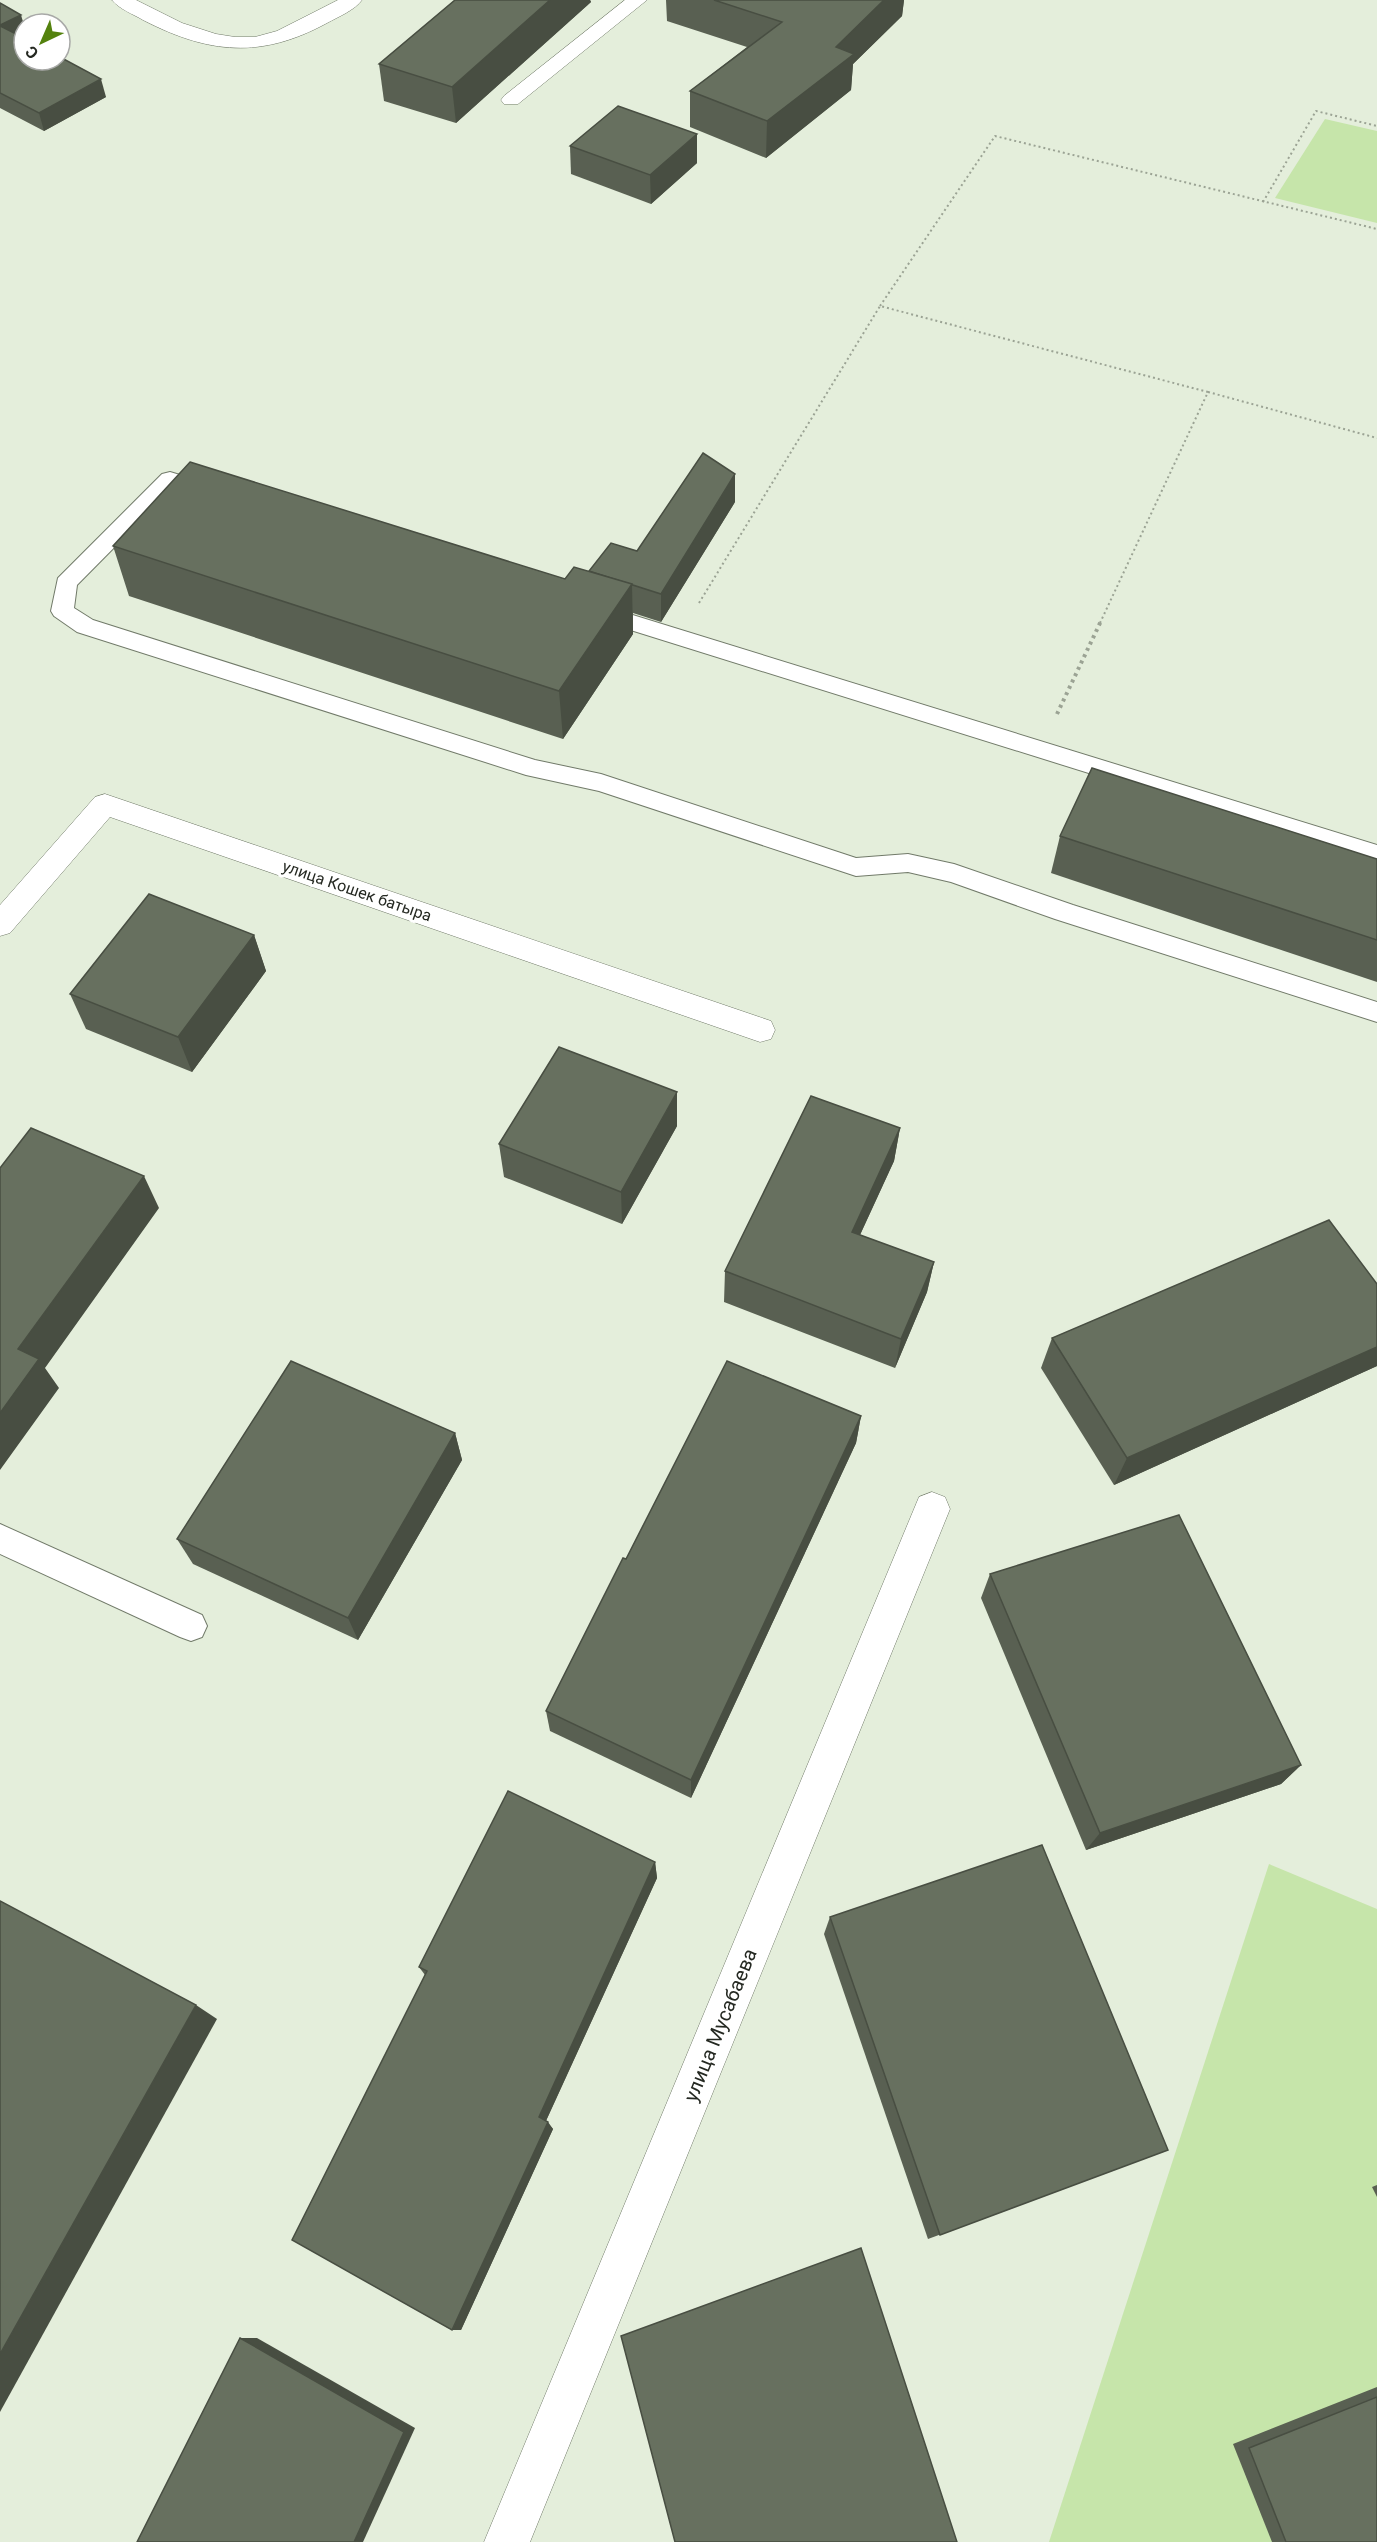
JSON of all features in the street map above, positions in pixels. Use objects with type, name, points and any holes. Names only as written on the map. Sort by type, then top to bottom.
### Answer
[{"type":"street","points":[[122,0],[147,15],[202,37],[237,42],[272,40],[308,26],[352,0]]},
{"type":"street","points":[[512,100],[637,0]]},
{"type":"street","name":"улица Кошек батыра","points":[[0,925],[105,804],[760,1030]]},
{"type":"street","name":"улица Мусабаева","points":[[507,2542],[932,1509]]},
{"type":"lane","points":[[227,497],[170,479],[66,583],[62,611],[86,626],[534,769],[601,783],[856,867],[908,863],[954,873],[1064,912],[1377,1012]]},
{"type":"lane","points":[[579,606],[1377,854]]},
{"type":"lane","points":[[0,1539],[191,1626]]},
{"type":"path","points":[[1263,201],[1316,111],[1377,126]]},
{"type":"path","points":[[678,637],[880,306],[995,136],[1377,229]]},
{"type":"path","points":[[880,306],[1377,438]]},
{"type":"path","points":[[1040,750],[1208,392]]},
{"type":"green space","points":[[1325,119],[1377,131],[1377,223],[1275,198]]},
{"type":"green space","points":[[1269,1864],[1377,1909],[1377,2542],[1049,2542]]},
{"type":"building","points":[[455,0],[550,0],[452,87],[379,64]]},
{"type":"building","points":[[714,0],[884,0],[836,47],[854,54],[767,121],[690,91],[782,22]]},
{"type":"building","points":[[0,3],[16,12],[12,12],[12,19],[0,25]]},
{"type":"building","points":[[0,26],[12,32],[12,72],[72,72],[72,63],[101,79],[39,113],[0,93]]},
{"type":"building","points":[[618,106],[697,134],[650,175],[570,146]]},
{"type":"building","points":[[703,453],[735,474],[661,594],[589,571],[611,543],[637,551]]},
{"type":"building","points":[[190,462],[565,579],[574,567],[632,584],[559,691],[113,546]]},
{"type":"building","points":[[1092,768],[1377,859],[1377,940],[1060,836]]},
{"type":"building","points":[[149,894],[254,935],[178,1037],[70,994]]},
{"type":"building","points":[[559,1047],[677,1092],[621,1192],[499,1144]]},
{"type":"building","points":[[811,1096],[900,1128],[852,1232],[934,1262],[901,1339],[725,1271]]},
{"type":"building","points":[[31,1128],[144,1176],[18,1349],[39,1359],[0,1413],[0,1168]]},
{"type":"building","points":[[1329,1220],[1377,1284],[1377,1347],[1127,1458],[1052,1338]]},
{"type":"building","points":[[291,1361],[455,1433],[348,1618],[177,1539]]},
{"type":"building","points":[[727,1361],[861,1416],[691,1780],[546,1711],[623,1558],[626,1559]]},
{"type":"building","points":[[1179,1515],[1301,1765],[1100,1833],[990,1574]]},
{"type":"building","points":[[508,1791],[655,1862],[539,2117],[548,2122],[452,2330],[292,2240],[427,1971],[419,1967]]},
{"type":"building","points":[[1042,1845],[1168,2150],[940,2235],[830,1917]]},
{"type":"building","points":[[0,1901],[196,2005],[0,2354]]},
{"type":"building","points":[[861,2248],[957,2542],[675,2542],[621,2336]]},
{"type":"building","points":[[240,2338],[404,2432],[354,2542],[137,2542]]},
{"type":"building","points":[[1377,2397],[1377,2542],[1286,2542],[1249,2448]]}]
